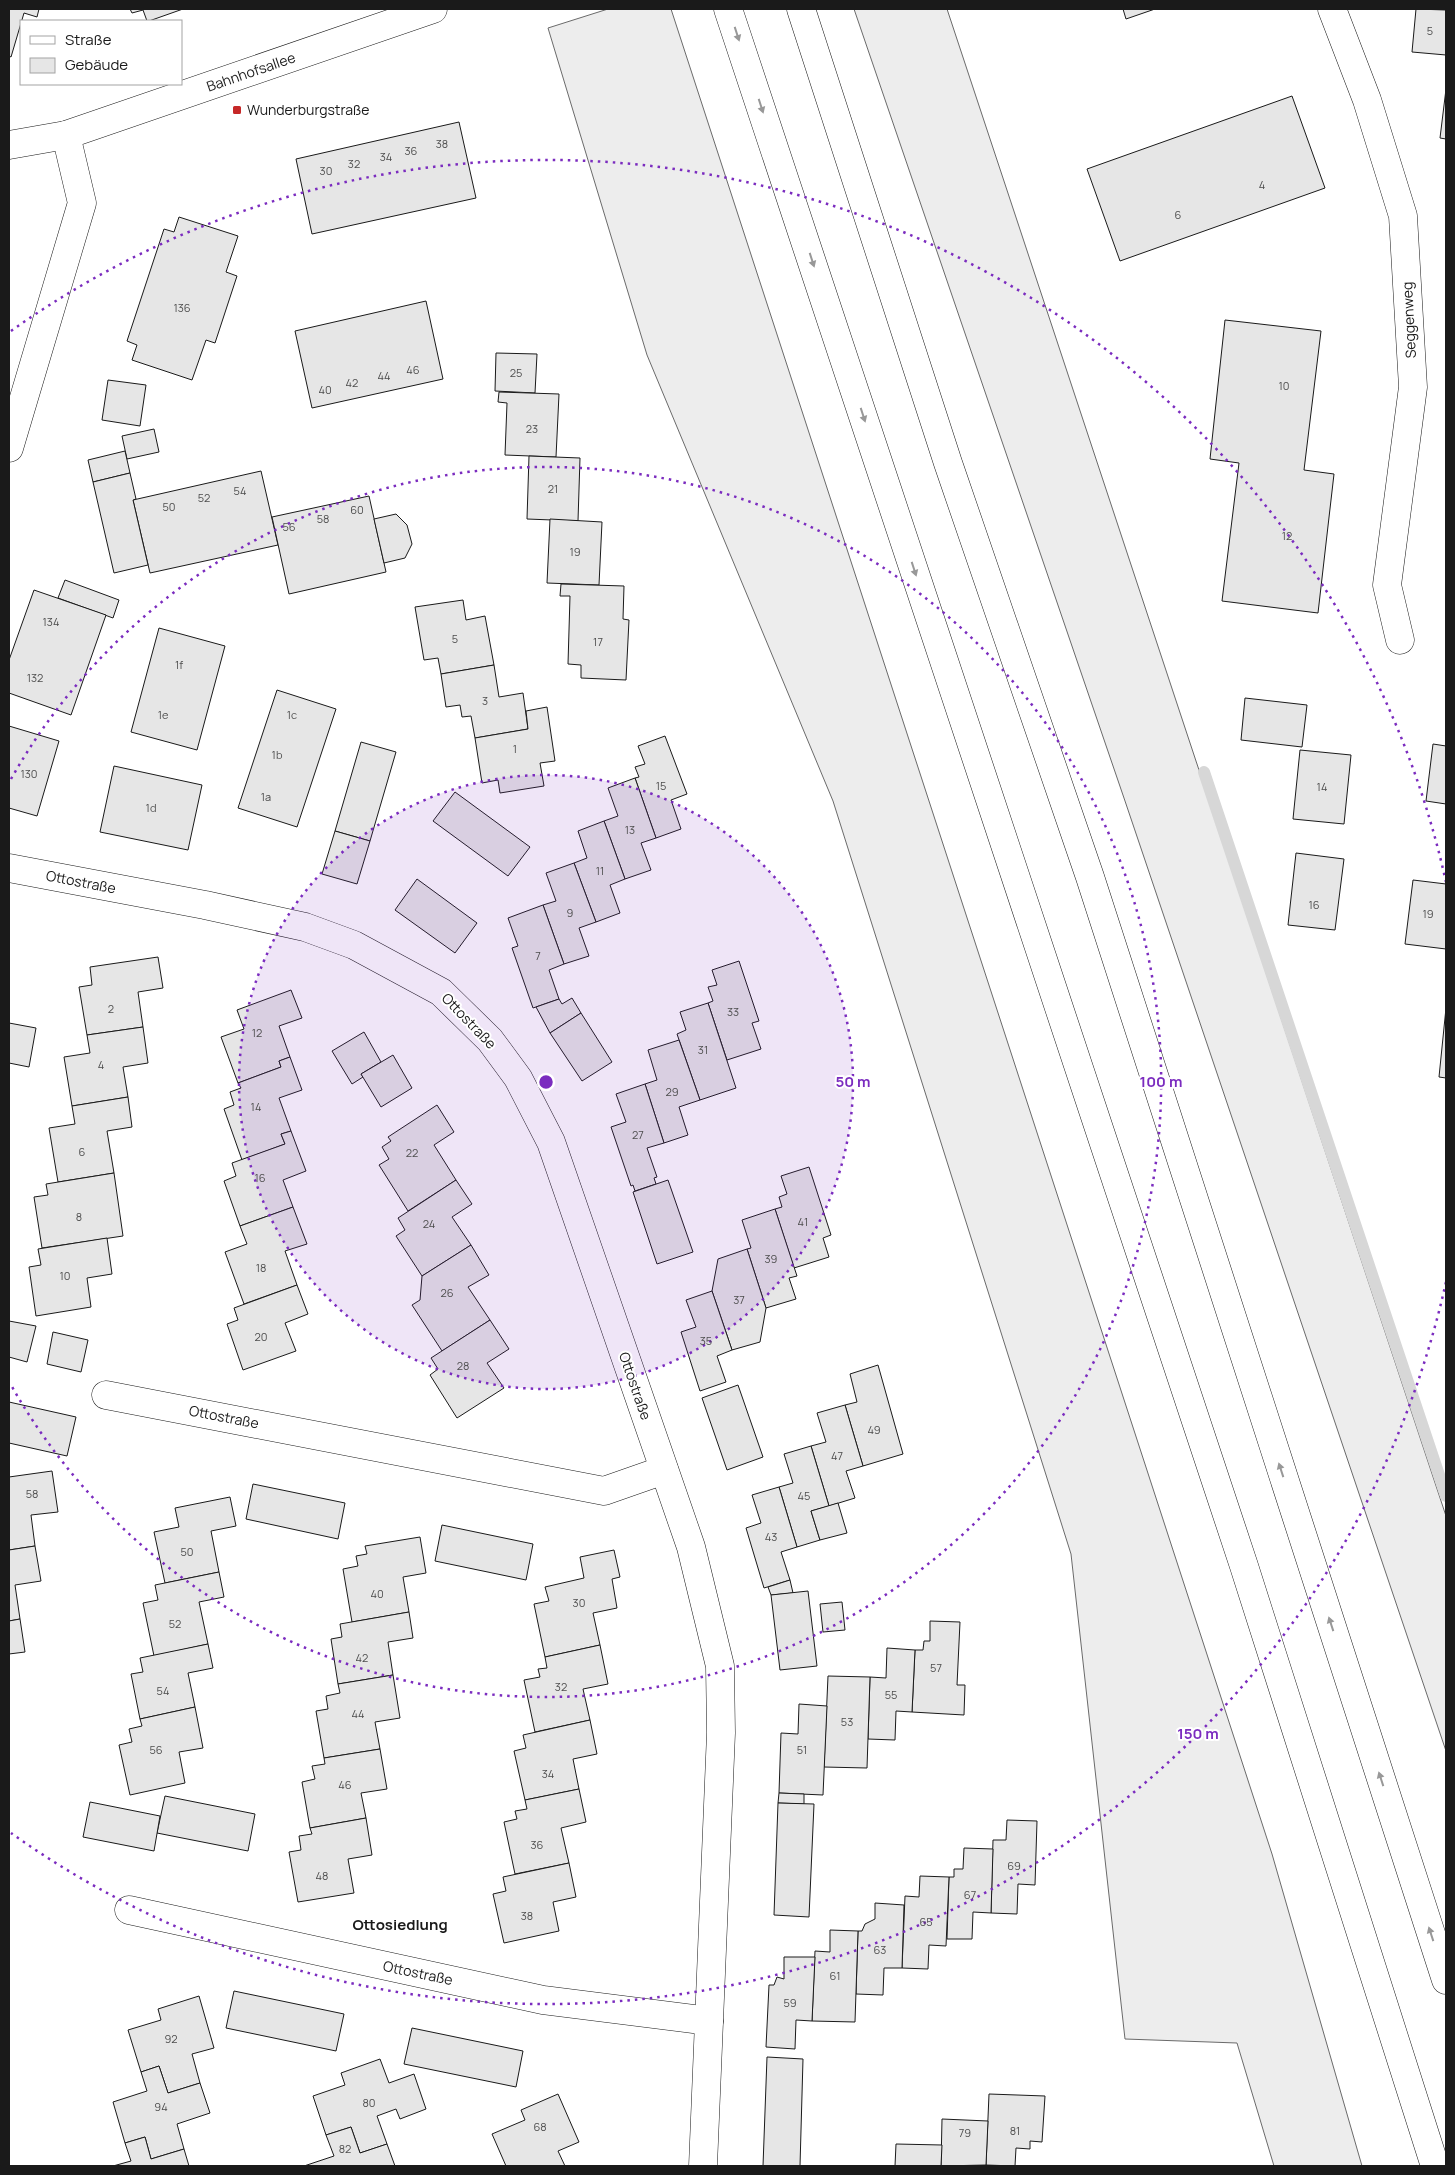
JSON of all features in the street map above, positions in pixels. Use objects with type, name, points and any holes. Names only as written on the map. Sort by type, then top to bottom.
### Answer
[{"type":"main road","name":"Bahnhofsallee","points":[[9,145],[66,135],[433,9]]},
{"type":"main road","points":[[728,9],[1244,1566],[1436,2166]]},
{"type":"main road","points":[[801,9],[948,464],[1096,896],[1446,1980]]},
{"type":"main road","name":"Seggenweg","points":[[1332,9],[1367,100],[1403,216],[1413,387],[1388,585],[1400,640]]},
{"type":"main road","points":[[9,448],[82,203],[66,135]]},
{"type":"main road","name":"Ottostraße","points":[[9,868],[205,905],[305,927],[354,945],[442,992],[490,1040],[518,1078],[551,1142],[691,1547],[720,1666],[722,1734],[703,2166]]},
{"type":"main road","name":"Ottostraße","points":[[106,1395],[604,1491],[664,1470]]},
{"type":"main road","name":"Ottostraße","points":[[129,1910],[543,2000],[709,2021]]},
{"type":"shaded area","points":[[608,9],[671,9],[1272,1854],[1362,2166],[1274,2166],[1237,2043],[1125,2039],[1071,1554],[833,801],[647,355],[548,28]]},
{"type":"shaded area","points":[[854,9],[947,9],[1446,1516],[1446,1751],[1125,801]]},
{"type":"building","points":[[9,9],[39,9],[37,17],[24,13],[22,20],[20,20],[20,27],[11,57],[9,56]]},
{"type":"building","points":[[130,9],[183,9],[152,20],[147,20],[143,10],[132,13]]},
{"type":"building","points":[[1123,9],[1155,9],[1126,19]]},
{"type":"building","points":[[1416,9],[1446,10],[1446,55],[1412,52]]},
{"type":"building","points":[[1446,89],[1446,139],[1440,138]]},
{"type":"building","points":[[1292,96],[1325,188],[1120,261],[1087,169]]},
{"type":"building","points":[[459,122],[476,198],[312,234],[296,159]]},
{"type":"building","points":[[179,217],[238,236],[226,272],[237,276],[215,343],[206,340],[192,380],[132,360],[137,345],[127,341],[164,229],[174,232]]},
{"type":"building","points":[[426,301],[443,379],[312,408],[295,331]]},
{"type":"building","points":[[1225,320],[1321,331],[1304,470],[1334,474],[1318,613],[1222,601],[1239,463],[1210,459]]},
{"type":"building","points":[[496,353],[537,354],[535,393],[495,391]]},
{"type":"building","points":[[108,380],[146,385],[140,426],[102,420]]},
{"type":"building","points":[[499,392],[559,394],[556,457],[505,455],[507,403],[498,402]]},
{"type":"building","points":[[154,429],[159,452],[127,459],[122,436]]},
{"type":"building","points":[[125,451],[130,473],[93,482],[88,460]]},
{"type":"building","points":[[529,456],[580,458],[578,521],[527,519]]},
{"type":"building","points":[[261,471],[278,545],[150,573],[133,500]]},
{"type":"building","points":[[130,473],[136,499],[133,500],[148,565],[114,573],[93,482]]},
{"type":"building","points":[[369,496],[386,572],[289,594],[272,517]]},
{"type":"building","points":[[396,514],[407,525],[412,544],[405,558],[384,563],[374,519]]},
{"type":"building","points":[[550,519],[602,522],[599,585],[547,583]]},
{"type":"building","points":[[65,580],[119,600],[113,618],[58,598]]},
{"type":"building","points":[[561,584],[624,586],[623,619],[629,620],[626,680],[581,678],[581,665],[568,664],[570,596],[560,596]]},
{"type":"building","points":[[34,590],[106,615],[71,715],[9,693],[9,660]]},
{"type":"building","points":[[463,600],[466,620],[485,616],[494,665],[441,674],[438,658],[424,660],[415,607]]},
{"type":"building","points":[[159,628],[225,646],[197,750],[131,732]]},
{"type":"building","points":[[494,665],[499,697],[523,693],[528,729],[475,738],[471,716],[462,717],[460,705],[446,707],[441,674]]},
{"type":"building","points":[[277,690],[336,709],[297,827],[238,808]]},
{"type":"building","points":[[1245,698],[1307,705],[1302,747],[1241,740]]},
{"type":"building","points":[[547,707],[555,761],[540,763],[544,786],[500,793],[498,780],[482,783],[475,738],[528,729],[526,711]]},
{"type":"building","points":[[9,726],[59,741],[37,816],[9,808]]},
{"type":"building","points":[[665,736],[687,794],[671,800],[681,829],[656,838],[635,778],[639,777],[635,767],[645,764],[638,746]]},
{"type":"building","points":[[361,742],[396,752],[370,841],[335,831]]},
{"type":"building","points":[[1433,744],[1446,746],[1446,804],[1426,801]]},
{"type":"building","points":[[1300,750],[1351,755],[1344,824],[1293,819]]},
{"type":"building","points":[[114,766],[202,785],[188,850],[100,832]]},
{"type":"building","points":[[635,778],[656,838],[641,843],[651,870],[625,879],[604,821],[618,816],[608,788]]},
{"type":"building","points":[[455,792],[530,847],[508,876],[433,821]]},
{"type":"building","points":[[604,821],[625,879],[610,885],[620,913],[596,922],[574,863],[587,858],[578,831]]},
{"type":"building","points":[[335,831],[370,841],[357,884],[322,874]]},
{"type":"building","points":[[1296,853],[1344,859],[1335,930],[1288,925]]},
{"type":"building","points":[[574,863],[596,922],[579,928],[589,956],[564,964],[543,905],[556,901],[546,873]]},
{"type":"building","points":[[417,879],[477,923],[455,953],[395,910]]},
{"type":"building","points":[[1413,880],[1446,884],[1446,949],[1405,944]]},
{"type":"building","points":[[543,905],[564,964],[549,970],[559,999],[533,1008],[512,948],[518,946],[508,918]]},
{"type":"building","points":[[158,957],[163,988],[138,992],[143,1027],[87,1035],[79,987],[92,985],[90,967]]},
{"type":"building","points":[[739,961],[759,1021],[752,1023],[761,1049],[727,1060],[708,1003],[713,1001],[708,987],[717,985],[712,970]]},
{"type":"building","points":[[291,990],[302,1018],[279,1026],[290,1057],[279,1061],[281,1067],[238,1083],[221,1037],[244,1029],[237,1010]]},
{"type":"building","points":[[572,998],[581,1013],[550,1033],[536,1007],[559,999],[562,1004]]},
{"type":"building","points":[[708,1003],[736,1088],[700,1100],[677,1034],[686,1030],[680,1012]]},
{"type":"building","points":[[1446,1008],[1446,1078],[1439,1077]]},
{"type":"building","points":[[581,1013],[612,1062],[582,1081],[550,1033]]},
{"type":"building","points":[[9,1023],[36,1028],[29,1067],[9,1063]]},
{"type":"building","points":[[143,1027],[148,1063],[123,1067],[128,1097],[72,1106],[64,1057],[90,1053],[87,1035]]},
{"type":"building","points":[[364,1032],[381,1062],[361,1074],[363,1077],[352,1084],[332,1051]]},
{"type":"building","points":[[679,1040],[700,1100],[679,1107],[688,1135],[664,1143],[645,1084],[657,1080],[648,1050]]},
{"type":"building","points":[[393,1055],[412,1088],[381,1107],[361,1074]]},
{"type":"building","points":[[290,1057],[302,1090],[279,1098],[291,1131],[281,1134],[285,1144],[242,1160],[224,1109],[234,1105],[230,1092],[241,1088],[238,1083],[281,1067],[279,1061]]},
{"type":"building","points":[[645,1084],[664,1143],[647,1148],[657,1177],[654,1178],[656,1184],[635,1191],[633,1185],[631,1186],[611,1127],[626,1122],[616,1094]]},
{"type":"building","points":[[128,1097],[132,1127],[107,1131],[114,1173],[58,1182],[49,1128],[75,1124],[72,1106]]},
{"type":"building","points":[[437,1105],[454,1132],[434,1145],[456,1180],[408,1211],[379,1165],[389,1159],[382,1147],[391,1141],[388,1137]]},
{"type":"building","points":[[291,1131],[306,1171],[283,1180],[293,1207],[240,1226],[224,1181],[236,1176],[232,1163],[285,1144],[281,1134]]},
{"type":"building","points":[[809,1167],[831,1235],[823,1238],[829,1257],[794,1268],[775,1209],[782,1207],[779,1197],[787,1194],[781,1176]]},
{"type":"building","points":[[114,1173],[123,1236],[42,1248],[34,1197],[48,1195],[46,1184]]},
{"type":"building","points":[[456,1180],[472,1204],[452,1217],[471,1245],[422,1276],[396,1236],[405,1230],[398,1218]]},
{"type":"building","points":[[668,1180],[693,1252],[657,1264],[633,1192]]},
{"type":"building","points":[[293,1207],[307,1244],[285,1251],[297,1285],[244,1304],[225,1252],[247,1244],[240,1226]]},
{"type":"building","points":[[775,1209],[797,1276],[789,1278],[796,1299],[766,1308],[747,1249],[751,1248],[742,1220]]},
{"type":"building","points":[[107,1238],[112,1274],[87,1278],[91,1307],[36,1316],[29,1267],[41,1265],[38,1249]]},
{"type":"building","points":[[471,1245],[489,1275],[468,1287],[490,1320],[442,1351],[412,1305],[420,1300],[422,1276]]},
{"type":"building","points":[[747,1249],[766,1308],[760,1342],[732,1350],[712,1291],[718,1259]]},
{"type":"building","points":[[297,1285],[308,1314],[285,1323],[296,1351],[243,1370],[227,1324],[238,1320],[234,1308]]},
{"type":"building","points":[[712,1291],[732,1350],[717,1356],[726,1382],[700,1391],[681,1332],[696,1327],[686,1300]]},
{"type":"building","points":[[490,1320],[509,1349],[487,1363],[504,1388],[457,1418],[430,1375],[438,1369],[431,1358]]},
{"type":"building","points":[[9,1321],[36,1326],[27,1362],[9,1357]]},
{"type":"building","points":[[53,1332],[88,1340],[81,1372],[47,1364]]},
{"type":"building","points":[[878,1365],[903,1454],[863,1466],[845,1405],[857,1402],[850,1374]]},
{"type":"building","points":[[738,1385],[763,1457],[727,1470],[702,1398]]},
{"type":"building","points":[[9,1402],[76,1417],[67,1456],[9,1443]]},
{"type":"building","points":[[845,1405],[863,1466],[846,1471],[855,1498],[829,1506],[811,1446],[826,1442],[817,1413]]},
{"type":"building","points":[[811,1446],[829,1506],[811,1511],[820,1540],[797,1547],[779,1487],[793,1483],[784,1454]]},
{"type":"building","points":[[52,1471],[58,1512],[31,1515],[35,1546],[9,1550],[9,1477]]},
{"type":"building","points":[[253,1484],[345,1503],[338,1539],[246,1519]]},
{"type":"building","points":[[779,1487],[797,1547],[781,1552],[790,1580],[764,1588],[746,1528],[761,1523],[752,1495]]},
{"type":"building","points":[[230,1497],[236,1526],[211,1531],[219,1572],[165,1583],[154,1532],[179,1527],[175,1508]]},
{"type":"building","points":[[838,1503],[847,1533],[820,1540],[811,1511]]},
{"type":"building","points":[[442,1525],[533,1544],[526,1580],[435,1561]]},
{"type":"building","points":[[420,1537],[426,1573],[403,1577],[409,1612],[352,1622],[343,1569],[358,1566],[356,1556],[367,1554],[365,1546]]},
{"type":"building","points":[[35,1546],[41,1581],[15,1585],[20,1619],[9,1621],[9,1550]]},
{"type":"building","points":[[614,1550],[620,1577],[612,1579],[617,1608],[593,1613],[600,1645],[545,1657],[534,1604],[549,1601],[545,1587],[584,1578],[580,1557]]},
{"type":"building","points":[[219,1572],[224,1597],[199,1602],[208,1644],[154,1656],[143,1603],[158,1600],[155,1585]]},
{"type":"building","points":[[790,1580],[793,1593],[771,1595],[768,1587]]},
{"type":"building","points":[[808,1591],[817,1666],[780,1670],[771,1595]]},
{"type":"building","points":[[842,1602],[845,1630],[823,1632],[820,1604]]},
{"type":"building","points":[[409,1612],[413,1638],[388,1642],[393,1675],[338,1684],[331,1639],[342,1637],[340,1624]]},
{"type":"building","points":[[20,1619],[25,1652],[9,1654],[9,1621]]},
{"type":"building","points":[[930,1621],[960,1622],[957,1685],[965,1685],[964,1715],[912,1712],[915,1650],[923,1650],[924,1641],[930,1641]]},
{"type":"building","points":[[208,1644],[213,1668],[188,1673],[195,1707],[140,1719],[131,1674],[143,1672],[140,1658]]},
{"type":"building","points":[[600,1645],[608,1684],[583,1689],[590,1720],[535,1732],[524,1680],[540,1677],[538,1669],[547,1668],[545,1657]]},
{"type":"building","points":[[887,1648],[915,1650],[912,1712],[896,1711],[895,1740],[868,1739],[870,1677],[886,1678]]},
{"type":"building","points":[[393,1675],[400,1718],[375,1722],[380,1749],[324,1758],[316,1711],[328,1709],[326,1696],[340,1693],[338,1684]]},
{"type":"building","points":[[828,1676],[870,1677],[867,1768],[824,1767]]},
{"type":"building","points":[[799,1704],[827,1706],[823,1795],[779,1793],[781,1733],[798,1734]]},
{"type":"building","points":[[195,1707],[203,1748],[179,1752],[185,1783],[130,1795],[119,1745],[132,1742],[129,1729],[142,1726],[140,1719]]},
{"type":"building","points":[[590,1720],[597,1754],[573,1759],[579,1789],[525,1800],[514,1751],[526,1748],[523,1735]]},
{"type":"building","points":[[380,1749],[387,1789],[361,1793],[366,1818],[310,1828],[302,1782],[315,1779],[312,1766],[325,1764],[324,1758]]},
{"type":"building","points":[[579,1789],[586,1822],[561,1828],[569,1863],[515,1874],[504,1822],[517,1819],[515,1811],[527,1809],[525,1800]]},
{"type":"building","points":[[779,1793],[804,1794],[804,1804],[778,1803]]},
{"type":"building","points":[[165,1796],[255,1814],[248,1851],[157,1833]]},
{"type":"building","points":[[90,1802],[160,1816],[154,1851],[83,1837]]},
{"type":"building","points":[[778,1803],[814,1804],[809,1917],[774,1915]]},
{"type":"building","points":[[366,1818],[372,1855],[348,1859],[354,1893],[298,1902],[289,1852],[301,1850],[299,1836],[312,1834],[310,1828]]},
{"type":"building","points":[[1007,1820],[1037,1821],[1035,1885],[1018,1884],[1017,1914],[991,1913],[993,1840],[1006,1840]]},
{"type":"building","points":[[964,1848],[993,1849],[991,1913],[973,1912],[972,1939],[947,1939],[949,1877],[954,1877],[954,1869],[963,1869]]},
{"type":"building","points":[[569,1863],[576,1897],[553,1902],[559,1931],[504,1943],[493,1894],[506,1891],[503,1877]]},
{"type":"building","points":[[920,1876],[949,1877],[946,1946],[929,1945],[928,1969],[902,1968],[905,1896],[919,1897]]},
{"type":"building","points":[[875,1903],[904,1905],[902,1968],[884,1968],[883,1995],[856,1994],[858,1931],[862,1931],[865,1924],[875,1919]]},
{"type":"building","points":[[830,1930],[858,1931],[855,2022],[812,2021],[815,1951],[830,1952]]},
{"type":"building","points":[[784,1957],[815,1957],[812,2021],[796,2020],[795,2049],[766,2047],[769,1985],[774,1985],[777,1977],[784,1979]]},
{"type":"building","points":[[234,1991],[344,2014],[336,2051],[226,2028]]},
{"type":"building","points":[[199,1996],[214,2048],[192,2054],[200,2083],[168,2093],[159,2066],[141,2072],[128,2030],[161,2020],[158,2009]]},
{"type":"building","points":[[412,2028],[523,2051],[516,2087],[404,2064]]},
{"type":"building","points":[[767,2057],[803,2059],[800,2166],[763,2166]]},
{"type":"building","points":[[380,2059],[389,2083],[414,2074],[426,2109],[400,2119],[396,2109],[377,2116],[387,2144],[360,2153],[351,2127],[326,2135],[313,2096],[345,2085],[341,2073]]},
{"type":"building","points":[[159,2066],[168,2093],[200,2083],[210,2113],[177,2124],[184,2149],[151,2159],[145,2137],[125,2143],[113,2102],[147,2091],[141,2072]]},
{"type":"building","points":[[558,2094],[579,2142],[558,2151],[565,2166],[506,2166],[492,2134],[525,2120],[521,2110]]},
{"type":"building","points":[[989,2094],[1045,2096],[1042,2142],[1030,2141],[1030,2149],[1016,2148],[1015,2166],[986,2165]]},
{"type":"building","points":[[942,2119],[988,2121],[986,2165],[941,2166]]},
{"type":"building","points":[[351,2127],[360,2153],[387,2144],[395,2166],[304,2166],[334,2156],[326,2135]]},
{"type":"building","points":[[145,2137],[151,2159],[184,2149],[189,2166],[113,2166],[131,2161],[125,2143]]},
{"type":"building","points":[[896,2144],[942,2145],[941,2166],[895,2166]]},
{"type":"waterway","points":[[1204,772],[1446,1496]]},
{"type":"place","name":"Wunderburgstraße","points":[[237,110]]},
{"type":"district","name":"Ottosiedlung","points":[[400,1925]]}]
